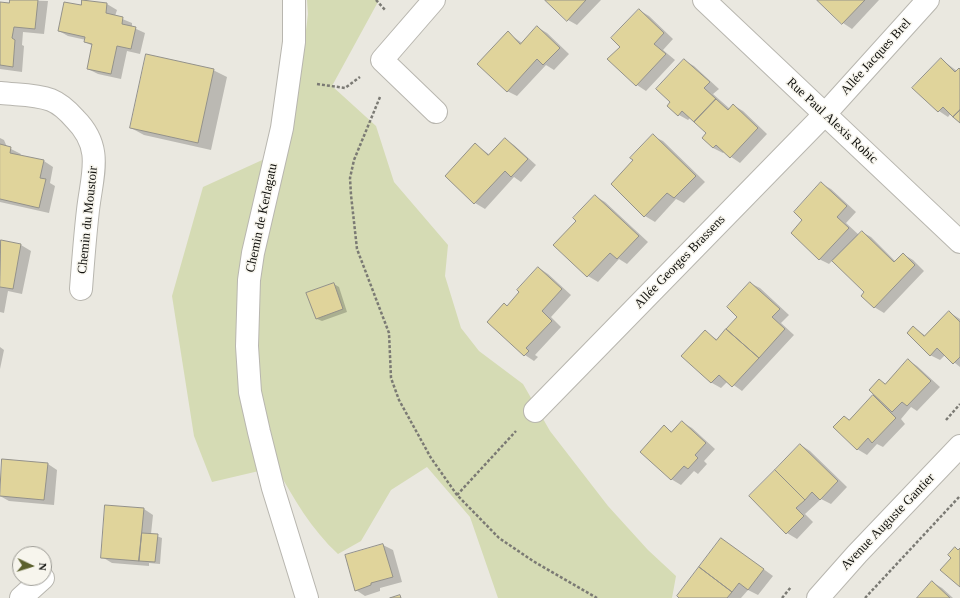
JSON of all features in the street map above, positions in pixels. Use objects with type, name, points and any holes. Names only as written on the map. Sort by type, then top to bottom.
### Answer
[{"type":"street","name":"Chemin de Kerlagatu","points":[[294,0],[294,42],[282,128],[253,253],[249,280],[247,346],[250,392],[259,432],[273,488],[307,598]]},
{"type":"street","points":[[434,0],[387,64],[436,112]]},
{"type":"street","name":"Rue Paul Alexis Robic","points":[[704,0],[960,242]]},
{"type":"street","name":"Allée Jacques Brel","points":[[825,114],[928,0]]},
{"type":"street","name":"Chemin du Moustoir","points":[[0,93],[35,96],[51,100],[62,106],[79,123],[89,137],[93,149],[95,169],[88,208],[81,288]]},
{"type":"street","name":"Allée Georges Brassens","points":[[535,411],[825,114]]},
{"type":"street","name":"Avenue Auguste Gantier","points":[[818,598],[857,554],[960,446]]},
{"type":"street","points":[[21,598],[34,586]]},
{"type":"path","points":[[289,80],[345,88],[387,64]]},
{"type":"path","points":[[387,64],[354,160],[350,178],[357,249],[388,333],[391,378],[399,400],[431,458],[457,495],[499,538],[533,561],[597,598]]},
{"type":"path","points":[[457,495],[535,411]]},
{"type":"path","points":[[865,598],[960,496]]},
{"type":"green space","points":[[307,0],[379,0],[332,86],[376,126],[394,182],[448,245],[445,276],[461,328],[479,351],[523,384],[550,431],[608,506],[648,550],[676,576],[672,598],[498,598],[470,517],[427,467],[391,490],[361,541],[338,554],[311,524],[296,502],[276,467],[212,482],[194,436],[172,296],[203,187],[282,151],[298,95],[308,14]]},
{"type":"building","points":[[10,0],[38,0],[35,29],[14,27],[12,38],[15,40],[13,67],[0,65],[0,2],[9,3]]},
{"type":"building","points":[[82,0],[107,3],[106,13],[123,17],[122,24],[136,27],[131,49],[117,46],[111,74],[87,69],[92,44],[84,42],[85,37],[58,31],[64,2],[81,5]]},
{"type":"building","points":[[545,0],[586,0],[567,21]]},
{"type":"building","points":[[817,0],[865,0],[842,24]]},
{"type":"building","points":[[639,9],[664,33],[654,44],[666,54],[636,86],[607,59],[620,47],[611,38]]},
{"type":"building","points":[[537,26],[560,48],[543,65],[537,59],[507,92],[477,64],[508,31],[520,44]]},
{"type":"building","points":[[146,54],[214,69],[198,143],[130,128]]},
{"type":"building","points":[[941,58],[955,72],[959,68],[960,69],[960,110],[953,117],[943,107],[938,112],[912,88]]},
{"type":"building","points":[[684,59],[710,82],[704,88],[716,99],[694,122],[682,111],[678,116],[667,106],[670,102],[656,89]]},
{"type":"building","points":[[716,99],[728,110],[733,104],[758,128],[730,158],[716,145],[713,148],[702,138],[706,133],[694,122]]},
{"type":"building","points":[[960,110],[960,123],[953,117]]},
{"type":"building","points":[[653,134],[696,176],[674,198],[667,193],[644,217],[611,184],[633,160],[630,158]]},
{"type":"building","points":[[505,138],[528,159],[511,177],[505,171],[474,204],[445,176],[475,143],[488,155]]},
{"type":"building","points":[[0,144],[11,147],[10,153],[44,160],[40,178],[46,179],[39,208],[0,199]]},
{"type":"building","points":[[821,182],[847,206],[837,217],[849,228],[819,260],[791,233],[802,220],[794,212]]},
{"type":"building","points":[[595,195],[639,236],[617,259],[610,253],[587,277],[553,245],[576,221],[573,218]]},
{"type":"building","points":[[862,231],[894,262],[903,253],[915,265],[874,308],[861,296],[864,292],[832,261]]},
{"type":"building","points":[[1,240],[21,244],[13,289],[0,287]]},
{"type":"building","points":[[538,267],[562,289],[542,311],[552,321],[526,348],[529,351],[524,356],[487,322],[504,303],[507,306],[519,292],[517,290]]},
{"type":"building","points":[[750,282],[780,309],[772,317],[785,329],[759,358],[726,329],[737,317],[727,307]]},
{"type":"building","points":[[334,283],[343,309],[316,319],[306,293]]},
{"type":"building","points":[[949,311],[960,322],[960,357],[953,364],[937,348],[930,356],[907,333],[913,326],[924,336]]},
{"type":"building","points":[[726,329],[759,358],[732,387],[719,375],[711,383],[681,356],[705,330],[716,340]]},
{"type":"building","points":[[908,359],[931,381],[907,406],[902,402],[892,412],[869,390],[879,379],[885,384]]},
{"type":"building","points":[[873,395],[896,418],[872,443],[868,438],[857,450],[833,427],[844,416],[849,420]]},
{"type":"building","points":[[682,421],[706,443],[695,455],[698,458],[688,469],[684,466],[671,480],[640,452],[664,425],[671,432]]},
{"type":"building","points":[[800,444],[838,481],[820,500],[812,492],[805,500],[775,470]]},
{"type":"building","points":[[2,459],[48,463],[44,500],[0,496]]},
{"type":"building","points":[[775,470],[805,500],[796,508],[804,516],[786,534],[749,496]]},
{"type":"building","points":[[105,505],[144,508],[139,561],[101,558]]},
{"type":"building","points":[[142,533],[158,534],[155,562],[139,561]]},
{"type":"building","points":[[721,538],[764,569],[748,590],[739,583],[732,592],[699,567]]},
{"type":"building","points":[[383,544],[393,577],[371,583],[371,585],[355,591],[345,555]]},
{"type":"building","points":[[955,547],[958,550],[960,548],[960,587],[940,570],[951,558],[948,555]]},
{"type":"building","points":[[699,567],[732,592],[727,598],[679,598],[677,596]]},
{"type":"building","points":[[932,581],[950,598],[917,598]]},
{"type":"building","points":[[400,595],[401,598],[390,598]]}]
